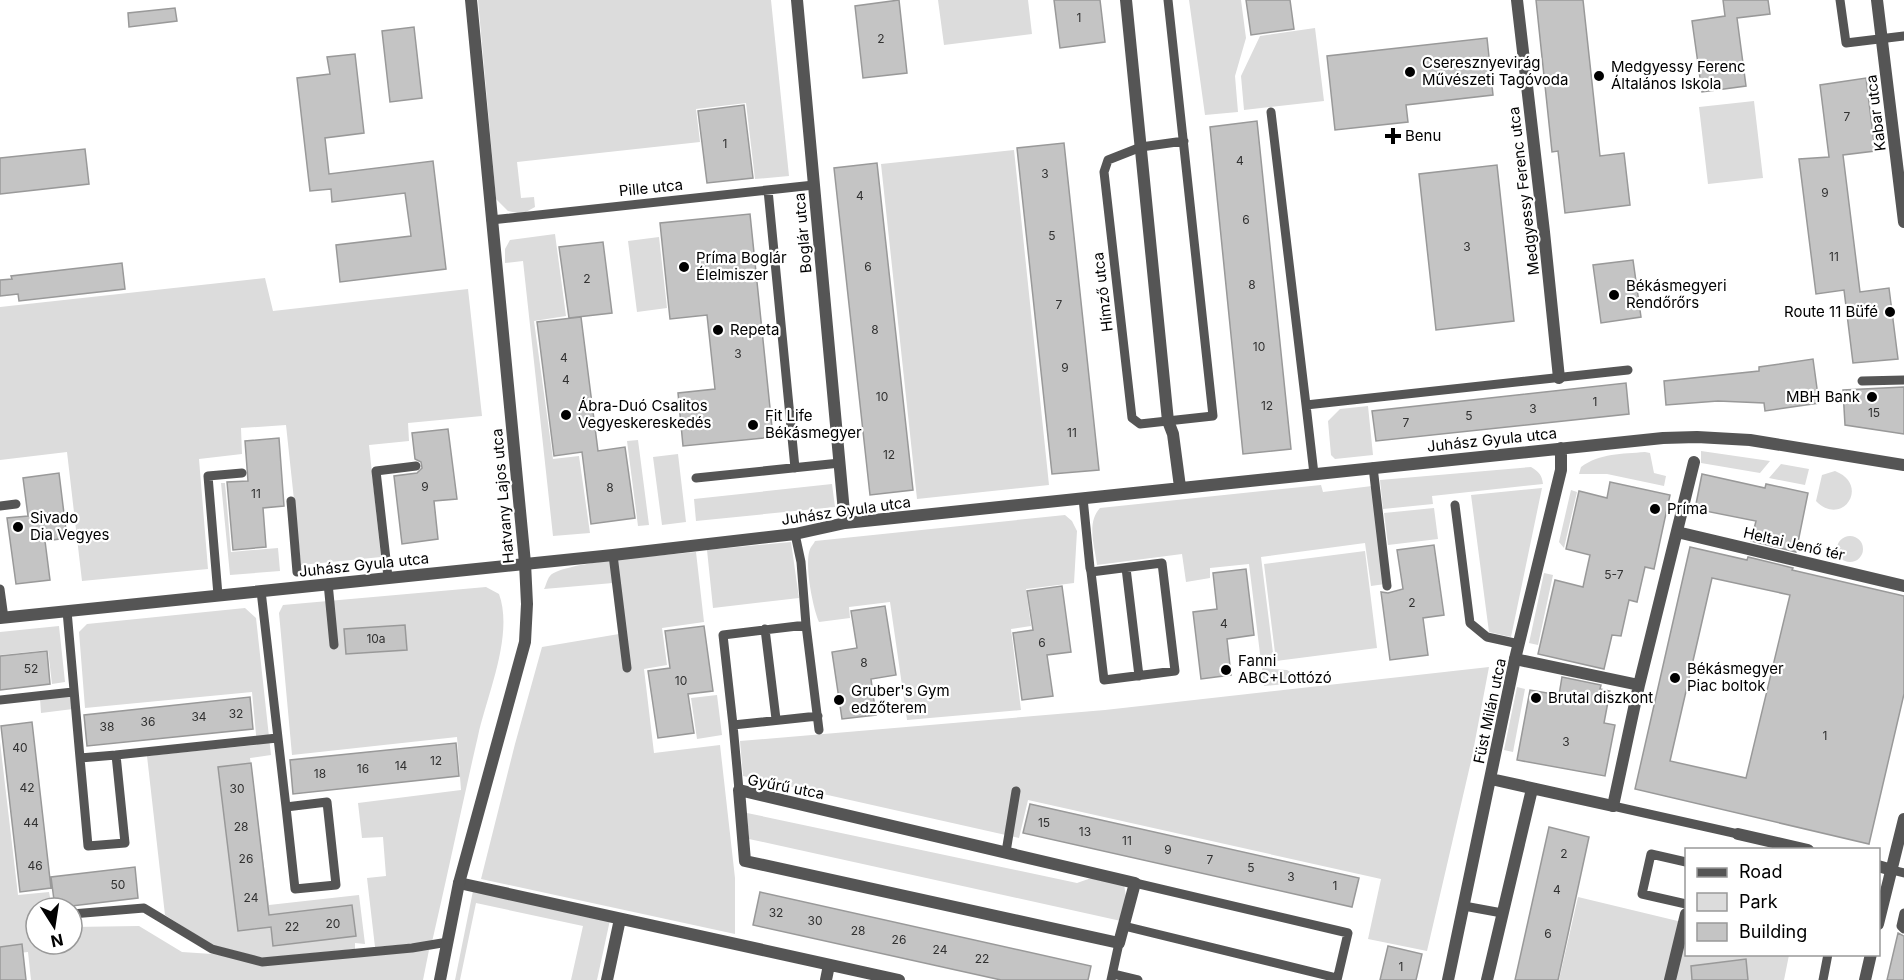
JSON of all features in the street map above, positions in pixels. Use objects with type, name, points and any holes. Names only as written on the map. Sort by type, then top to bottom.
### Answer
[{"type":"street","name":"Hatvany Lajos utca","points":[[440,980],[459,883],[525,642],[527,604],[471,0]]},
{"type":"street","name":"Boglár utca","points":[[797,0],[845,523]]},
{"type":"street","points":[[1126,0],[1168,421],[1173,434],[1180,488]]},
{"type":"street","name":"Medgyessy Ferenc utca","points":[[1517,0],[1559,378]]},
{"type":"street","name":"Kabar utca","points":[[1877,0],[1904,222]]},
{"type":"street","name":"Juhász Gyula utca","points":[[2,618],[613,555],[795,534],[845,523],[1663,438],[1750,440],[1904,465]]},
{"type":"street","name":"Füst Milán utca","points":[[1448,980],[1515,659],[1561,470],[1561,448]]},
{"type":"street","points":[[1491,779],[1613,806],[1639,685],[1694,462]]},
{"type":"street","name":"Heltai Jenő tér","points":[[1677,532],[1904,586]]},
{"type":"street","points":[[1515,659],[1639,685]]},
{"type":"street","points":[[1487,980],[1532,789]]},
{"type":"street","name":"Gyűrű utca","points":[[1119,943],[746,861],[739,790],[1135,883]]},
{"type":"street","points":[[1880,919],[1901,872],[1904,819]]},
{"type":"street","points":[[1738,834],[1803,848]]},
{"type":"street","points":[[1880,867],[1901,872]]},
{"type":"street","points":[[459,883],[829,964],[861,976],[894,979]]},
{"type":"street","points":[[1119,943],[1135,883]]},
{"type":"street","points":[[607,980],[620,919]]},
{"type":"street","points":[[1670,980],[1685,919]]},
{"type":"street","points":[[1865,980],[1871,956]]},
{"type":"street","points":[[826,980],[829,964]]},
{"type":"lane","name":"Hímző utca","points":[[1168,0],[1184,141],[1213,416],[1140,423],[1132,418],[1104,172],[1108,160],[1141,147],[1184,141]]},
{"type":"lane","points":[[1840,0],[1846,44],[1904,36]]},
{"type":"lane","points":[[1271,112],[1314,474]]},
{"type":"lane","name":"Pille utca","points":[[491,220],[814,185]]},
{"type":"lane","name":"Boglár utca","points":[[768,190],[795,468]]},
{"type":"lane","points":[[1306,405],[1628,370]]},
{"type":"lane","points":[[1862,381],[1904,380]]},
{"type":"lane","points":[[696,478],[840,463]]},
{"type":"lane","points":[[388,577],[376,471],[416,466]]},
{"type":"lane","points":[[1373,467],[1387,586]]},
{"type":"lane","points":[[218,595],[208,476],[242,473]]},
{"type":"lane","points":[[1083,498],[1091,572],[1104,680],[1175,672],[1162,563],[1091,572]]},
{"type":"lane","points":[[291,501],[297,572]]},
{"type":"lane","points":[[0,506],[16,504]]},
{"type":"lane","points":[[1455,505],[1470,623],[1487,637],[1519,644]]},
{"type":"lane","points":[[795,534],[801,562],[819,730]]},
{"type":"lane","points":[[613,555],[627,668]]},
{"type":"lane","points":[[1126,567],[1139,676]]},
{"type":"lane","points":[[328,584],[334,645]]},
{"type":"lane","points":[[0,589],[2,618]]},
{"type":"lane","points":[[261,591],[295,889],[336,885],[327,802],[286,807]]},
{"type":"lane","points":[[67,611],[88,846],[125,843],[116,755]]},
{"type":"lane","points":[[739,790],[723,634],[806,625]]},
{"type":"lane","points":[[765,629],[776,719]]},
{"type":"lane","points":[[0,700],[73,692]]},
{"type":"lane","points":[[733,725],[818,716]]},
{"type":"lane","points":[[80,758],[277,738]]},
{"type":"lane","points":[[1006,852],[1017,791]]},
{"type":"lane","points":[[1613,806],[1738,834]]},
{"type":"lane","points":[[1685,862],[1650,854],[1642,894],[1685,904]]},
{"type":"lane","points":[[1124,926],[1337,979],[1348,933],[1135,883]]},
{"type":"lane","points":[[1464,906],[1502,913]]},
{"type":"lane","points":[[84,914],[144,908],[212,949],[262,962],[448,942]]},
{"type":"lane","points":[[1904,913],[1901,926],[1904,929]]},
{"type":"lane","points":[[1119,943],[1112,977],[1138,980]]},
{"type":"lane","points":[[1823,980],[1828,956]]},
{"type":"green space","points":[[478,0],[771,0],[789,176],[755,179],[746,103],[696,109],[700,142],[517,162],[521,198],[534,197],[535,207],[522,214],[508,211],[496,199]]},
{"type":"green space","points":[[938,0],[1028,0],[1032,34],[944,45]]},
{"type":"green space","points":[[1189,0],[1241,0],[1246,38],[1235,76],[1238,112],[1205,115]]},
{"type":"green space","points":[[1315,28],[1324,101],[1244,110],[1241,76],[1260,36]]},
{"type":"green space","points":[[1754,101],[1763,178],[1708,184],[1699,107]]},
{"type":"green space","points":[[1014,150],[1049,485],[917,499],[881,164]]},
{"type":"green space","points":[[555,234],[566,316],[534,321],[553,459],[579,456],[590,533],[553,536],[523,261],[505,263],[505,249],[510,240]]},
{"type":"green space","points":[[659,237],[667,308],[637,312],[628,241]]},
{"type":"green space","points":[[265,278],[273,311],[468,289],[482,416],[408,423],[409,441],[369,445],[381,557],[301,565],[286,425],[241,428],[242,454],[199,459],[208,569],[82,581],[67,452],[0,460],[0,307]]},
{"type":"green space","points":[[1368,406],[1373,455],[1335,459],[1331,455],[1328,421],[1340,409]]},
{"type":"green space","points":[[638,440],[649,525],[638,526],[627,441]]},
{"type":"green space","points":[[1701,451],[1770,461],[1760,473],[1701,463]]},
{"type":"green space","points":[[1650,453],[1654,473],[1666,476],[1664,486],[1607,474],[1579,474],[1581,467],[1596,459]]},
{"type":"green space","points":[[678,454],[686,522],[662,525],[653,457]]},
{"type":"green space","points":[[1781,464],[1809,469],[1805,485],[1769,478]]},
{"type":"green space","points":[[1531,467],[1540,474],[1543,484],[1432,496],[1433,504],[1383,509],[1380,480]]},
{"type":"green space","points":[[1835,471],[1846,477],[1851,485],[1852,494],[1843,507],[1835,510],[1826,508],[1816,501],[1822,475]]},
{"type":"green space","points":[[221,483],[225,483],[231,552],[278,548],[280,571],[230,575]]},
{"type":"green space","points":[[832,484],[835,507],[696,521],[694,499]]},
{"type":"green space","points":[[1321,485],[1323,492],[1372,486],[1385,584],[1371,586],[1365,543],[1261,557],[1274,661],[1261,662],[1249,564],[1210,568],[1210,578],[1186,582],[1182,554],[1097,565],[1092,528],[1100,508]]},
{"type":"green space","points":[[1542,488],[1511,637],[1489,632],[1471,495]]},
{"type":"green space","points":[[1571,490],[1577,492],[1564,548],[1559,542]]},
{"type":"green space","points":[[1434,508],[1438,539],[1388,545],[1384,513]]},
{"type":"green space","points":[[1065,515],[1072,521],[1077,531],[1074,583],[1026,589],[1031,626],[1011,629],[1021,710],[907,720],[890,602],[849,607],[850,618],[819,622],[812,597],[808,565],[810,549],[815,541]]},
{"type":"green space","points":[[1850,536],[1859,540],[1863,549],[1859,558],[1850,562],[1841,558],[1837,549],[1841,540]]},
{"type":"green space","points":[[791,542],[799,598],[713,608],[707,550]]},
{"type":"green space","points":[[1365,551],[1377,648],[1276,661],[1264,564]]},
{"type":"green space","points":[[696,552],[704,622],[662,628],[667,665],[644,669],[654,753],[720,745],[735,878],[735,934],[481,879],[542,647],[619,634],[613,583],[544,589],[549,577],[575,566]]},
{"type":"green space","points":[[1544,573],[1553,575],[1538,645],[1529,643]]},
{"type":"green space","points":[[486,587],[499,594],[503,610],[501,646],[478,736],[432,942],[375,947],[367,878],[386,876],[383,837],[362,838],[358,803],[461,790],[457,737],[292,755],[279,613],[283,605]]},
{"type":"green space","points":[[245,608],[256,618],[271,755],[250,758],[269,905],[359,895],[365,944],[355,943],[355,949],[263,958],[212,945],[165,915],[147,756],[257,745],[252,692],[85,708],[79,632],[87,624]]},
{"type":"green space","points":[[59,626],[65,682],[52,684],[48,650],[0,655],[0,632]]},
{"type":"green space","points":[[1489,667],[1472,757],[1427,951],[1368,939],[1381,879],[1028,800],[1019,838],[743,776],[740,741],[1105,710]]},
{"type":"green space","points":[[1262,668],[1287,670],[1308,682],[1264,686]]},
{"type":"green space","points":[[1517,687],[1525,689],[1513,752],[1504,750]]},
{"type":"green space","points":[[72,694],[73,709],[41,713],[40,698]]},
{"type":"green space","points":[[717,695],[722,735],[697,739],[691,698]]},
{"type":"green space","points":[[0,742],[18,895],[49,892],[50,896],[24,896],[24,952],[0,955]]},
{"type":"green space","points":[[747,813],[1077,883],[1094,877],[1124,884],[1126,897],[1121,921],[749,839]]},
{"type":"green space","points":[[474,886],[610,920],[597,980],[571,980],[583,926],[476,903],[460,980],[455,980]]},
{"type":"green space","points":[[1578,897],[1685,923],[1685,956],[1789,956],[1784,980],[1559,980]]},
{"type":"green space","points":[[139,926],[182,952],[227,955],[262,965],[429,950],[423,980],[31,980],[28,956],[84,956],[84,927]]},
{"type":"building","points":[[899,0],[907,73],[863,78],[855,6]]},
{"type":"building","points":[[1054,0],[1100,0],[1105,42],[1060,48]]},
{"type":"building","points":[[1246,0],[1290,0],[1294,29],[1251,35]]},
{"type":"building","points":[[1536,0],[1583,0],[1600,156],[1624,153],[1630,205],[1565,213],[1558,151],[1552,152]]},
{"type":"building","points":[[1723,0],[1768,0],[1770,14],[1737,18],[1746,86],[1702,92],[1692,21],[1725,16]]},
{"type":"building","points":[[175,8],[177,21],[129,27],[128,13]]},
{"type":"building","points":[[414,27],[422,98],[390,102],[382,31]]},
{"type":"building","points":[[1487,38],[1493,95],[1406,105],[1408,122],[1335,130],[1327,56]]},
{"type":"building","points":[[355,54],[364,133],[325,138],[329,174],[433,161],[446,269],[340,282],[336,245],[411,236],[405,193],[332,202],[331,189],[310,191],[297,78],[330,74],[327,57]]},
{"type":"building","points":[[1866,78],[1875,151],[1843,155],[1860,292],[1889,288],[1898,359],[1853,363],[1844,290],[1816,294],[1799,159],[1829,157],[1820,85]]},
{"type":"building","points":[[744,105],[753,178],[707,183],[698,111]]},
{"type":"building","points":[[1257,121],[1291,449],[1243,454],[1210,127]]},
{"type":"building","points":[[1064,143],[1099,470],[1052,474],[1017,148]]},
{"type":"building","points":[[85,149],[89,184],[0,194],[0,158]]},
{"type":"building","points":[[877,163],[913,490],[870,495],[834,168]]},
{"type":"building","points":[[1497,165],[1514,321],[1436,330],[1419,174]]},
{"type":"building","points":[[750,214],[773,437],[683,446],[678,393],[715,389],[707,315],[670,319],[660,223]]},
{"type":"building","points":[[603,242],[612,313],[569,318],[559,247]]},
{"type":"building","name":"Békásmegyeri Rendőrőrs","points":[[1633,260],[1641,317],[1601,323],[1593,265]]},
{"type":"building","points":[[122,263],[125,289],[19,301],[18,294],[0,296],[0,280],[12,279],[11,276]]},
{"type":"building","points":[[581,317],[598,451],[625,447],[635,518],[591,524],[582,452],[554,456],[537,322]]},
{"type":"building","points":[[1813,359],[1819,403],[1765,411],[1764,403],[1718,401],[1666,405],[1664,381],[1759,371],[1759,367]]},
{"type":"building","points":[[1626,383],[1629,414],[1376,441],[1372,411]]},
{"type":"building","points":[[1904,387],[1904,434],[1845,425],[1843,390]]},
{"type":"building","points":[[448,429],[457,499],[434,501],[438,539],[402,544],[394,476],[417,473],[422,468],[421,462],[415,459],[412,433]]},
{"type":"building","points":[[279,438],[284,506],[263,508],[266,547],[233,550],[227,482],[248,481],[245,441]]},
{"type":"building","points":[[59,473],[67,538],[45,541],[50,580],[16,584],[7,518],[28,516],[23,478]]},
{"type":"building","points":[[1702,474],[1765,488],[1766,484],[1808,493],[1796,552],[1751,541],[1756,521],[1695,509]]},
{"type":"building","points":[[1610,482],[1670,495],[1654,569],[1645,567],[1637,602],[1629,600],[1621,636],[1612,635],[1604,669],[1538,654],[1555,580],[1583,587],[1590,555],[1566,549],[1579,491],[1607,498]]},
{"type":"building","points":[[1434,545],[1444,615],[1423,618],[1428,655],[1390,660],[1381,592],[1388,593],[1403,589],[1397,550]]},
{"type":"building","points":[[1690,547],[1747,560],[1748,557],[1793,568],[1792,570],[1904,596],[1904,694],[1869,844],[1635,789]],"holes":[[[1712,578],[1790,595],[1746,778],[1670,761]]]},
{"type":"building","points":[[1246,569],[1254,635],[1227,639],[1231,675],[1201,679],[1193,612],[1217,609],[1213,573]]},
{"type":"building","points":[[1062,586],[1071,652],[1047,655],[1053,696],[1022,700],[1013,633],[1033,630],[1027,591]]},
{"type":"building","points":[[885,606],[896,675],[871,679],[876,715],[842,719],[832,652],[857,648],[851,611]]},
{"type":"building","points":[[405,625],[407,650],[346,654],[344,629]]},
{"type":"building","points":[[704,626],[713,691],[688,694],[694,733],[658,738],[648,671],[670,668],[665,631]]},
{"type":"building","points":[[47,651],[50,684],[0,690],[0,656]]},
{"type":"building","points":[[1562,677],[1601,685],[1600,689],[1610,691],[1604,723],[1615,725],[1605,776],[1517,760],[1530,690],[1559,695]]},
{"type":"building","points":[[250,697],[253,729],[87,746],[84,715]]},
{"type":"building","points":[[32,722],[51,888],[20,892],[1,726]]},
{"type":"building","points":[[456,743],[459,776],[293,794],[290,760]]},
{"type":"building","points":[[251,763],[269,915],[352,905],[356,936],[273,946],[271,927],[238,931],[218,767]]},
{"type":"building","points":[[1030,804],[1359,878],[1352,907],[1023,833]]},
{"type":"building","points":[[1549,827],[1589,837],[1558,980],[1515,980]]},
{"type":"building","points":[[135,867],[138,898],[84,905],[84,896],[53,896],[51,877]]},
{"type":"building","points":[[760,892],[1091,966],[1088,980],[1001,980],[753,925]]},
{"type":"building","points":[[1898,933],[1904,936],[1904,980],[1887,980]]},
{"type":"building","points":[[22,944],[26,980],[0,980],[0,947]]},
{"type":"building","points":[[1388,946],[1422,954],[1416,980],[1380,980]]},
{"type":"building","points":[[1746,959],[1748,980],[1692,980],[1691,966]]},
{"type":"place","name":"Cseresznyevirág Művészeti Tagóvoda","points":[[1410,72]]},
{"type":"place","name":"Medgyessy Ferenc Általános Iskola","points":[[1599,76]]},
{"type":"place","name":"Benu","points":[[1393,136]]},
{"type":"place","name":"Príma Boglár Élelmiszer","points":[[684,267]]},
{"type":"place","name":"Békásmegyeri Rendőrőrs","points":[[1614,295]]},
{"type":"place","name":"Route 11 Büfé","points":[[1890,312]]},
{"type":"place","name":"Repeta","points":[[718,330]]},
{"type":"place","name":"MBH Bank","points":[[1872,397]]},
{"type":"place","name":"Ábra-Duó Csalitos Vegyeskereskedés","points":[[566,415]]},
{"type":"place","name":"Fit Life Békásmegyer","points":[[753,425]]},
{"type":"place","name":"Príma","points":[[1655,509]]},
{"type":"place","name":"Sivado Dia Vegyes","points":[[18,527]]},
{"type":"place","name":"Fanni ABC+Lottózó","points":[[1226,670]]},
{"type":"place","name":"Békásmegyer Piac boltok","points":[[1675,678]]},
{"type":"place","name":"Brutal diszkont","points":[[1536,698]]},
{"type":"place","name":"Gruber's Gym edzőterem","points":[[839,700]]}]
